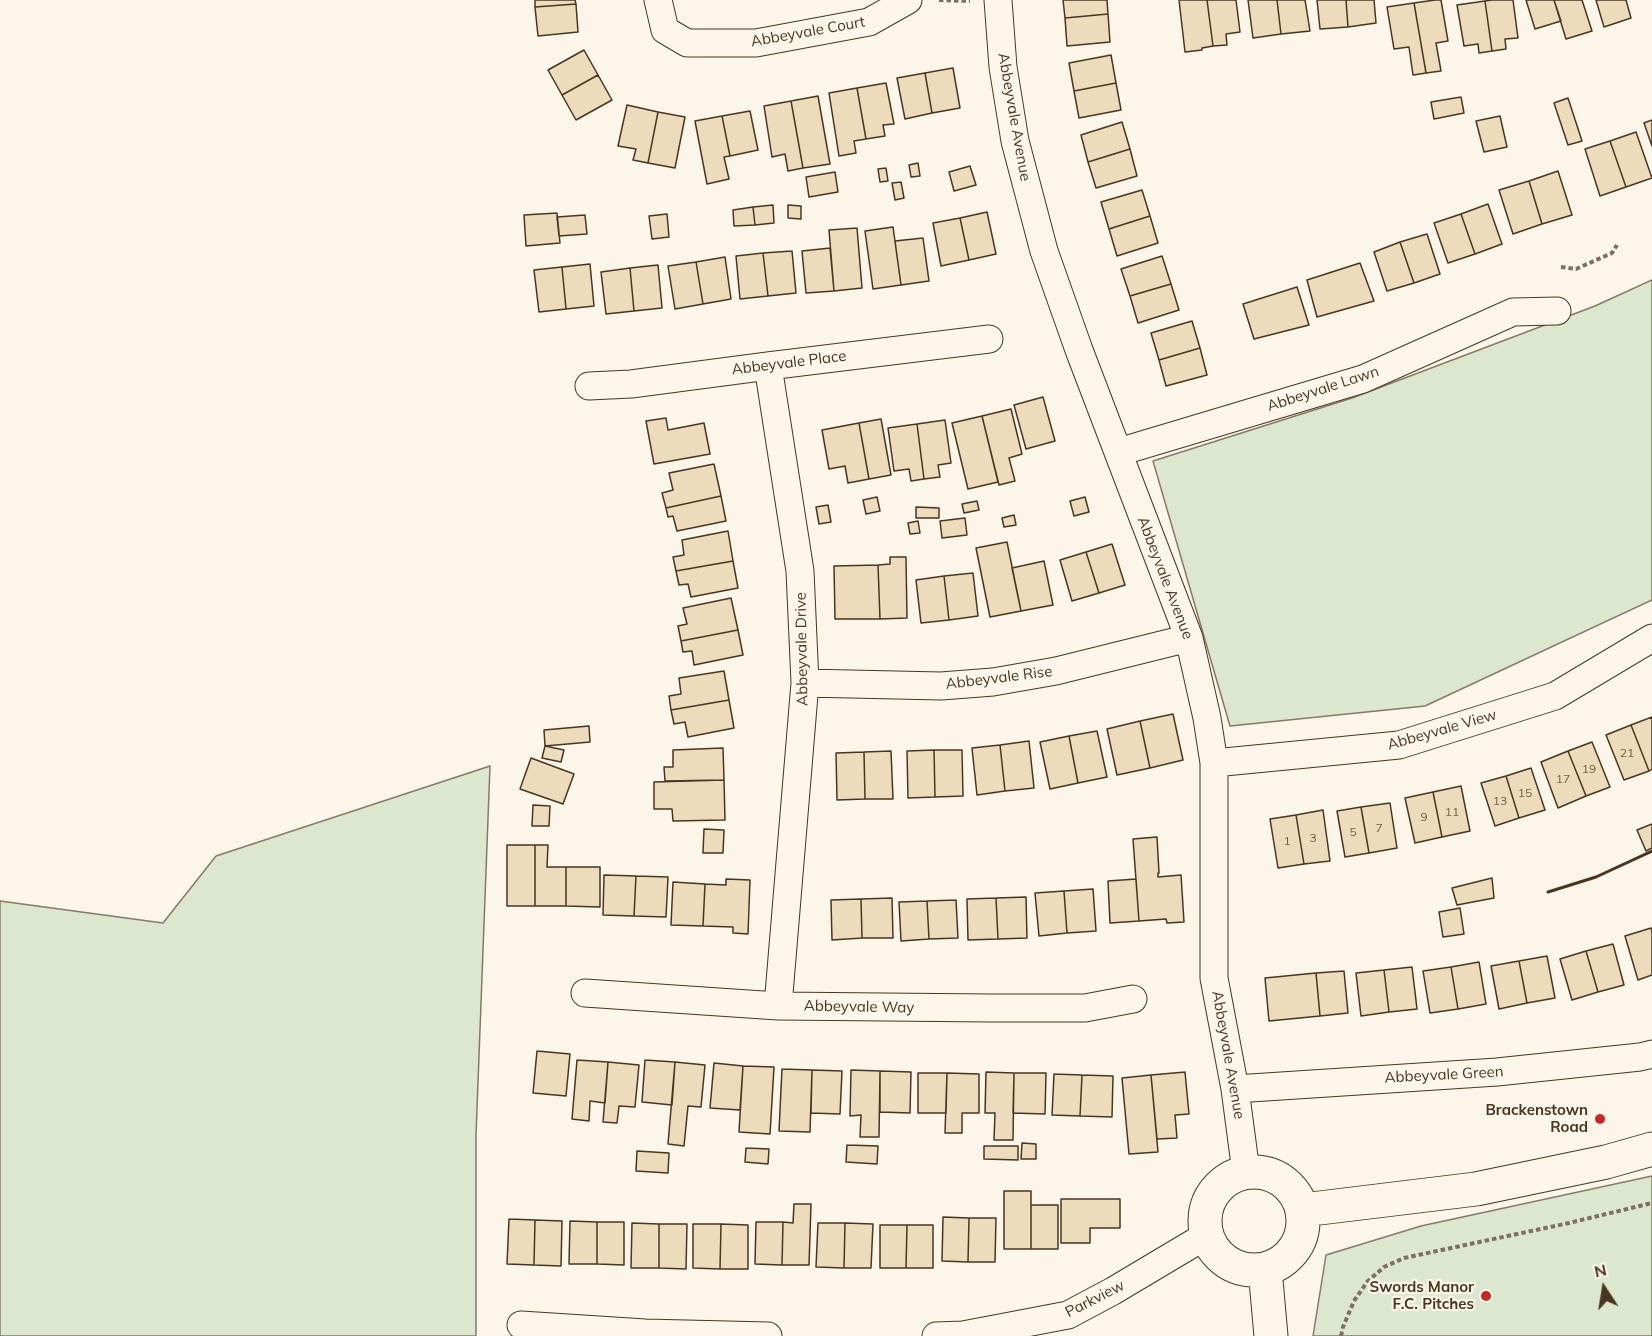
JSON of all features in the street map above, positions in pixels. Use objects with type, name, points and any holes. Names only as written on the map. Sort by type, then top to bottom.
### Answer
[{"type":"street","name":"Abbeyvale Court","points":[[658,0],[665,30],[687,43],[756,43],[868,22],[908,0]]},
{"type":"street","name":"Abbeyvale Avenue","points":[[998,0],[1003,67],[1015,141],[1027,191],[1048,262],[1079,350],[1189,638],[1207,718],[1214,763],[1214,978],[1235,1089],[1246,1172]]},
{"type":"street","name":"Abbeyvale Lawn","points":[[1119,452],[1363,379],[1513,312],[1557,311]]},
{"type":"street","name":"Abbeyvale Place","points":[[589,386],[631,384],[989,339]]},
{"type":"street","name":"Abbeyvale Drive","points":[[768,366],[800,571],[805,683],[778,1006]]},
{"type":"street","name":"Abbeyvale Rise","points":[[805,683],[941,686],[993,682],[1056,671],[1189,638]]},
{"type":"street","name":"Abbeyvale View","points":[[1214,763],[1399,745],[1555,696],[1652,638]]},
{"type":"street","name":"Abbeyvale Way","points":[[585,993],[778,1006],[1085,1008],[1132,999]]},
{"type":"street","name":"Abbeyvale Green","points":[[1235,1089],[1497,1072],[1640,1058],[1652,1054]]},
{"type":"street","points":[[1303,1210],[1476,1189],[1606,1162],[1652,1149]]},
{"type":"street","points":[[1246,1172],[1261,1172],[1288,1184],[1303,1210],[1304,1226],[1300,1241],[1292,1254],[1279,1264],[1250,1271],[1223,1260],[1213,1249],[1206,1235],[1204,1219],[1208,1202],[1217,1188],[1230,1178],[1246,1172]]},
{"type":"street","name":"Parkview","points":[[936,1336],[963,1335],[1068,1315],[1113,1291],[1206,1235]]},
{"type":"street","points":[[1265,1269],[1271,1336]]},
{"type":"street","points":[[521,1325],[645,1335],[768,1336]]},
{"type":"path","points":[[1561,267],[1576,269],[1612,252],[1617,245]]},
{"type":"path","points":[[1341,1336],[1354,1301],[1367,1282],[1384,1267],[1404,1258],[1652,1203]]},
{"type":"green space","points":[[1652,280],[1652,600],[1425,706],[1230,726],[1153,461],[1352,398],[1595,306]]},
{"type":"green space","points":[[490,766],[476,1135],[476,1336],[0,1336],[0,901],[163,923],[216,856]]},
{"type":"green space","name":"Swords Manor F.C. Pitches","points":[[1652,1176],[1652,1336],[1313,1336],[1326,1255],[1421,1226]]},
{"type":"building","points":[[535,0],[575,0],[576,4],[535,7]]},
{"type":"building","points":[[1063,0],[1107,0],[1108,14],[1065,18]]},
{"type":"building","points":[[1179,0],[1207,0],[1213,46],[1185,52]]},
{"type":"building","points":[[1207,0],[1236,0],[1240,32],[1226,34],[1227,45],[1213,46]]},
{"type":"building","points":[[1248,0],[1277,0],[1281,34],[1253,38]]},
{"type":"building","points":[[1277,0],[1305,0],[1310,31],[1281,34]]},
{"type":"building","points":[[1317,0],[1346,0],[1348,27],[1320,29]]},
{"type":"building","points":[[1346,0],[1374,0],[1376,23],[1348,27]]},
{"type":"building","points":[[1441,0],[1448,41],[1436,43],[1441,71],[1426,73],[1414,3]]},
{"type":"building","points":[[1513,0],[1518,38],[1505,39],[1506,49],[1492,51],[1485,1]]},
{"type":"building","points":[[1526,0],[1554,0],[1561,21],[1535,29]]},
{"type":"building","points":[[1554,0],[1582,0],[1592,31],[1566,39]]},
{"type":"building","points":[[1596,0],[1626,0],[1631,18],[1604,27]]},
{"type":"building","points":[[1485,1],[1492,51],[1479,53],[1478,44],[1464,46],[1457,5]]},
{"type":"building","points":[[1414,3],[1426,73],[1413,75],[1409,47],[1394,49],[1387,7]]},
{"type":"building","points":[[576,4],[578,32],[538,36],[535,7]]},
{"type":"building","points":[[1108,14],[1110,42],[1067,46],[1065,18]]},
{"type":"building","points":[[584,50],[598,75],[562,95],[548,70]]},
{"type":"building","points":[[1111,55],[1116,83],[1074,91],[1069,63]]},
{"type":"building","points":[[953,68],[960,108],[932,113],[925,73]]},
{"type":"building","points":[[925,73],[932,113],[905,119],[897,78]]},
{"type":"building","points":[[598,75],[612,100],[576,120],[562,95]]},
{"type":"building","points":[[886,83],[894,124],[883,125],[885,136],[866,139],[857,88]]},
{"type":"building","points":[[1116,83],[1121,110],[1079,118],[1074,91]]},
{"type":"building","points":[[857,88],[866,139],[854,141],[856,153],[839,156],[829,93]]},
{"type":"building","points":[[818,96],[830,164],[803,168],[791,101]]},
{"type":"building","points":[[1461,97],[1464,113],[1434,119],[1431,102]]},
{"type":"building","points":[[1568,98],[1582,141],[1568,145],[1554,103]]},
{"type":"building","points":[[791,101],[803,168],[788,171],[785,154],[772,157],[764,106]]},
{"type":"building","points":[[627,105],[658,112],[648,163],[633,160],[636,149],[618,146]]},
{"type":"building","points":[[750,111],[758,150],[730,156],[722,116]]},
{"type":"building","points":[[658,112],[685,117],[675,168],[648,163]]},
{"type":"building","points":[[722,116],[730,156],[724,157],[729,179],[707,184],[695,121]]},
{"type":"building","points":[[1500,116],[1507,147],[1484,152],[1476,121]]},
{"type":"building","points":[[1652,120],[1652,146],[1644,123]]},
{"type":"building","points":[[1122,122],[1130,149],[1088,162],[1081,135]]},
{"type":"building","points":[[1636,132],[1652,178],[1626,187],[1610,141]]},
{"type":"building","points":[[1610,141],[1626,187],[1600,196],[1585,149]]},
{"type":"building","points":[[1130,149],[1137,176],[1096,188],[1088,162]]},
{"type":"building","points":[[918,163],[920,176],[911,177],[909,165]]},
{"type":"building","points":[[970,166],[976,185],[954,191],[949,172]]},
{"type":"building","points":[[886,168],[888,181],[880,182],[878,169]]},
{"type":"building","points":[[1558,171],[1572,215],[1542,224],[1529,181]]},
{"type":"building","points":[[835,172],[838,192],[809,197],[806,177]]},
{"type":"building","points":[[1529,181],[1542,224],[1513,234],[1499,190]]},
{"type":"building","points":[[901,182],[904,198],[895,200],[892,183]]},
{"type":"building","points":[[1142,190],[1150,216],[1109,229],[1101,202]]},
{"type":"building","points":[[1488,204],[1502,244],[1475,254],[1461,214]]},
{"type":"building","points":[[773,205],[774,223],[755,225],[753,207]]},
{"type":"building","points":[[788,205],[801,206],[801,219],[788,218]]},
{"type":"building","points":[[753,207],[755,225],[734,226],[733,210]]},
{"type":"building","points":[[987,212],[996,254],[969,260],[960,218]]},
{"type":"building","points":[[557,213],[560,243],[526,246],[524,215]]},
{"type":"building","points":[[667,214],[669,237],[652,239],[649,216]]},
{"type":"building","points":[[1461,214],[1475,254],[1448,263],[1434,223]]},
{"type":"building","points":[[585,215],[587,234],[559,236],[557,217]]},
{"type":"building","points":[[1150,216],[1158,243],[1117,256],[1109,229]]},
{"type":"building","points":[[960,218],[969,260],[941,266],[933,223]]},
{"type":"building","points":[[893,227],[901,285],[873,289],[865,231]]},
{"type":"building","points":[[857,228],[862,288],[834,291],[829,230]]},
{"type":"building","points":[[1427,234],[1440,274],[1414,283],[1400,242]]},
{"type":"building","points":[[923,238],[929,281],[901,285],[895,241]]},
{"type":"building","points":[[1400,242],[1414,283],[1387,291],[1374,252]]},
{"type":"building","points":[[830,248],[834,291],[806,293],[802,251]]},
{"type":"building","points":[[792,251],[796,293],[768,296],[763,253]]},
{"type":"building","points":[[763,253],[768,296],[740,299],[736,256]]},
{"type":"building","points":[[1162,256],[1171,284],[1130,296],[1121,269]]},
{"type":"building","points":[[725,257],[731,299],[703,304],[696,262]]},
{"type":"building","points":[[696,262],[703,304],[675,309],[668,266]]},
{"type":"building","points":[[1360,263],[1374,301],[1317,317],[1307,280]]},
{"type":"building","points":[[590,264],[594,306],[566,309],[562,267]]},
{"type":"building","points":[[658,265],[662,308],[634,311],[630,268]]},
{"type":"building","points":[[562,267],[566,309],[539,312],[534,270]]},
{"type":"building","points":[[630,268],[634,311],[606,314],[601,272]]},
{"type":"building","points":[[1171,284],[1179,310],[1138,323],[1130,296]]},
{"type":"building","points":[[1297,287],[1309,325],[1254,339],[1243,304]]},
{"type":"building","points":[[1192,321],[1200,348],[1159,360],[1151,333]]},
{"type":"building","points":[[1200,348],[1207,375],[1166,386],[1159,360]]},
{"type":"building","points":[[1043,397],[1055,441],[1026,449],[1014,405]]},
{"type":"building","points":[[1011,409],[1022,454],[1009,458],[1015,481],[999,485],[982,416]]},
{"type":"building","points":[[982,416],[998,482],[968,489],[952,423]]},
{"type":"building","points":[[666,418],[668,430],[704,423],[710,454],[654,464],[646,421]]},
{"type":"building","points":[[881,419],[891,475],[869,479],[859,423]]},
{"type":"building","points":[[945,420],[951,463],[938,465],[940,477],[924,479],[917,424]]},
{"type":"building","points":[[859,423],[869,479],[848,483],[845,466],[829,469],[822,430]]},
{"type":"building","points":[[917,424],[924,479],[911,481],[909,469],[894,471],[888,428]]},
{"type":"building","points":[[714,464],[721,496],[666,508],[662,493],[673,490],[669,473]]},
{"type":"building","points":[[721,496],[726,521],[677,531],[673,516],[668,517],[666,508]]},
{"type":"building","points":[[877,497],[880,511],[866,514],[863,500]]},
{"type":"building","points":[[1085,497],[1089,512],[1074,516],[1070,501]]},
{"type":"building","points":[[977,501],[979,510],[964,513],[962,504]]},
{"type":"building","points":[[828,505],[831,522],[819,524],[816,507]]},
{"type":"building","points":[[916,507],[939,508],[939,518],[916,518]]},
{"type":"building","points":[[1014,515],[1016,525],[1004,527],[1002,518]]},
{"type":"building","points":[[965,518],[967,535],[942,538],[940,521]]},
{"type":"building","points":[[918,521],[920,533],[910,534],[908,523]]},
{"type":"building","points":[[728,531],[733,561],[676,571],[673,557],[684,555],[682,540]]},
{"type":"building","points":[[1007,542],[1021,611],[990,617],[976,548]]},
{"type":"building","points":[[1112,544],[1125,585],[1099,593],[1086,552]]},
{"type":"building","points":[[1086,552],[1099,593],[1072,601],[1060,560]]},
{"type":"building","points":[[890,557],[906,557],[907,618],[880,619],[878,565],[890,564]]},
{"type":"building","points":[[733,561],[738,588],[691,597],[688,584],[679,585],[676,571]]},
{"type":"building","points":[[1044,561],[1053,605],[1021,611],[1012,568]]},
{"type":"building","points":[[878,565],[880,619],[835,619],[834,566]]},
{"type":"building","points":[[973,573],[978,616],[949,620],[944,576]]},
{"type":"building","points":[[944,576],[949,620],[921,623],[916,580]]},
{"type":"building","points":[[731,598],[738,630],[681,641],[678,626],[687,624],[683,608]]},
{"type":"building","points":[[738,630],[743,655],[694,665],[692,651],[683,652],[681,641]]},
{"type":"building","points":[[724,671],[729,700],[671,710],[669,696],[681,694],[679,678]]},
{"type":"building","points":[[729,700],[734,728],[688,737],[685,722],[674,724],[671,710]]},
{"type":"building","points":[[1173,714],[1183,760],[1150,768],[1140,721]]},
{"type":"building","points":[[1652,717],[1652,769],[1649,771],[1631,725]]},
{"type":"building","points":[[1140,721],[1150,768],[1117,775],[1107,729]]},
{"type":"building","points":[[1631,725],[1649,771],[1624,780],[1606,735]]},
{"type":"building","points":[[589,726],[590,742],[545,746],[544,730]]},
{"type":"building","points":[[1097,731],[1107,777],[1078,783],[1069,736]]},
{"type":"building","points":[[1069,736],[1078,783],[1050,789],[1040,742]]},
{"type":"building","points":[[1029,741],[1034,788],[1005,791],[1000,745]]},
{"type":"building","points":[[1592,742],[1610,787],[1586,796],[1568,751]]},
{"type":"building","points":[[1000,745],[1005,791],[977,795],[972,748]]},
{"type":"building","points":[[545,746],[564,750],[561,762],[542,758]]},
{"type":"building","points":[[723,748],[724,780],[665,781],[664,767],[673,767],[673,750]]},
{"type":"building","points":[[934,750],[962,750],[963,796],[935,797]]},
{"type":"building","points":[[934,750],[935,797],[908,798],[907,751]]},
{"type":"building","points":[[891,751],[893,799],[865,799],[864,752]]},
{"type":"building","points":[[1568,751],[1586,796],[1558,808],[1541,762]]},
{"type":"building","points":[[864,752],[865,799],[837,800],[836,753]]},
{"type":"building","points":[[531,758],[574,774],[563,804],[520,789]]},
{"type":"building","points":[[1531,768],[1545,810],[1519,818],[1506,776]]},
{"type":"building","points":[[1506,776],[1519,818],[1495,826],[1481,783]]},
{"type":"building","points":[[724,780],[725,820],[673,821],[672,809],[654,809],[654,782]]},
{"type":"building","points":[[1461,786],[1470,831],[1442,837],[1433,792]]},
{"type":"building","points":[[1433,792],[1442,837],[1415,843],[1405,798]]},
{"type":"building","points":[[1390,803],[1397,848],[1369,853],[1361,807]]},
{"type":"building","points":[[533,805],[550,806],[549,826],[532,826]]},
{"type":"building","points":[[1361,807],[1369,853],[1345,857],[1337,811]]},
{"type":"building","points":[[1323,810],[1330,861],[1304,864],[1296,815]]},
{"type":"building","points":[[1296,815],[1304,864],[1278,868],[1270,819]]},
{"type":"building","points":[[1652,824],[1652,848],[1646,851],[1637,830]]},
{"type":"building","points":[[704,829],[724,830],[723,853],[703,853]]},
{"type":"building","points":[[1157,837],[1158,877],[1181,875],[1184,922],[1167,923],[1166,919],[1139,921],[1133,839]]},
{"type":"building","points":[[507,845],[535,845],[535,906],[507,906]]},
{"type":"building","points":[[535,845],[548,845],[547,867],[566,867],[566,906],[535,906]]},
{"type":"building","points":[[566,867],[600,867],[600,907],[566,906]]},
{"type":"building","points":[[604,875],[636,876],[634,916],[603,915]]},
{"type":"building","points":[[636,876],[668,877],[666,917],[634,916]]},
{"type":"building","points":[[1492,878],[1494,898],[1457,905],[1452,888]]},
{"type":"building","points":[[726,879],[750,880],[748,934],[733,933],[733,927],[703,926],[705,884],[726,885]]},
{"type":"building","points":[[1136,879],[1139,921],[1110,923],[1108,881]]},
{"type":"building","points":[[673,882],[705,884],[703,926],[671,925]]},
{"type":"building","points":[[1093,889],[1096,931],[1067,933],[1064,891]]},
{"type":"building","points":[[1064,891],[1067,933],[1039,936],[1035,893]]},
{"type":"building","points":[[1026,897],[1027,938],[998,939],[996,898]]},
{"type":"building","points":[[892,898],[893,938],[862,938],[861,899]]},
{"type":"building","points":[[996,898],[998,939],[968,940],[967,899]]},
{"type":"building","points":[[861,899],[862,938],[832,940],[831,900]]},
{"type":"building","points":[[956,900],[958,938],[929,939],[927,901]]},
{"type":"building","points":[[927,901],[929,939],[901,941],[899,902]]},
{"type":"building","points":[[1460,908],[1464,934],[1443,937],[1439,912]]},
{"type":"building","points":[[1651,928],[1652,975],[1638,980],[1625,936]]},
{"type":"building","points":[[1613,944],[1624,985],[1598,992],[1586,951]]},
{"type":"building","points":[[1586,951],[1598,992],[1572,1000],[1560,959]]},
{"type":"building","points":[[1547,956],[1555,998],[1527,1003],[1519,961]]},
{"type":"building","points":[[1519,961],[1527,1003],[1499,1009],[1491,966]]},
{"type":"building","points":[[1479,962],[1486,1004],[1458,1009],[1451,967]]},
{"type":"building","points":[[1412,967],[1417,1009],[1389,1012],[1384,970]]},
{"type":"building","points":[[1451,967],[1458,1009],[1430,1013],[1423,971]]},
{"type":"building","points":[[1384,970],[1389,1012],[1361,1016],[1356,973]]},
{"type":"building","points":[[1344,971],[1348,1013],[1320,1016],[1316,973]]},
{"type":"building","points":[[1316,973],[1320,1016],[1269,1021],[1265,978]]},
{"type":"building","points":[[537,1051],[570,1054],[566,1096],[533,1093]]},
{"type":"building","points":[[577,1060],[608,1062],[605,1103],[590,1101],[589,1121],[572,1119]]},
{"type":"building","points":[[645,1060],[675,1062],[672,1105],[642,1102]]},
{"type":"building","points":[[608,1062],[639,1065],[635,1107],[619,1106],[617,1123],[603,1122]]},
{"type":"building","points":[[675,1062],[705,1065],[701,1107],[688,1106],[684,1146],[668,1144]]},
{"type":"building","points":[[714,1063],[743,1066],[740,1110],[710,1108]]},
{"type":"building","points":[[743,1066],[774,1067],[770,1134],[739,1132]]},
{"type":"building","points":[[782,1069],[812,1070],[810,1132],[779,1131]]},
{"type":"building","points":[[812,1070],[842,1071],[840,1114],[811,1113]]},
{"type":"building","points":[[851,1070],[880,1071],[879,1137],[860,1137],[861,1115],[850,1116]]},
{"type":"building","points":[[880,1071],[911,1072],[910,1113],[880,1112]]},
{"type":"building","points":[[986,1072],[1014,1073],[1013,1140],[994,1140],[995,1113],[985,1113]]},
{"type":"building","points":[[1185,1072],[1189,1114],[1175,1115],[1177,1138],[1157,1139],[1151,1075]]},
{"type":"building","points":[[918,1073],[947,1073],[946,1113],[918,1113]]},
{"type":"building","points":[[947,1073],[979,1074],[979,1113],[962,1113],[962,1133],[945,1133]]},
{"type":"building","points":[[1014,1073],[1046,1073],[1045,1114],[1013,1113]]},
{"type":"building","points":[[1054,1074],[1082,1075],[1080,1116],[1052,1115]]},
{"type":"building","points":[[1082,1075],[1113,1076],[1112,1117],[1080,1116]]},
{"type":"building","points":[[1151,1075],[1158,1152],[1129,1154],[1122,1078]]},
{"type":"building","points":[[1022,1143],[1036,1144],[1036,1159],[1021,1159]]},
{"type":"building","points":[[847,1145],[878,1146],[877,1164],[846,1162]]},
{"type":"building","points":[[984,1146],[1018,1146],[1018,1160],[984,1159]]},
{"type":"building","points":[[746,1148],[769,1149],[768,1164],[745,1162]]},
{"type":"building","points":[[637,1151],[669,1153],[668,1173],[636,1171]]},
{"type":"building","points":[[1004,1191],[1031,1191],[1031,1249],[1004,1249]]},
{"type":"building","points":[[1061,1199],[1120,1199],[1120,1228],[1090,1228],[1090,1243],[1061,1243]]},
{"type":"building","points":[[794,1204],[811,1204],[809,1265],[782,1265],[783,1222],[793,1223]]},
{"type":"building","points":[[1031,1205],[1058,1205],[1058,1249],[1031,1249]]},
{"type":"building","points":[[943,1217],[969,1218],[968,1262],[942,1261]]},
{"type":"building","points":[[969,1218],[996,1218],[995,1262],[968,1262]]},
{"type":"building","points":[[509,1219],[535,1220],[534,1265],[507,1264]]},
{"type":"building","points":[[535,1220],[562,1221],[561,1266],[534,1265]]},
{"type":"building","points":[[570,1221],[597,1222],[597,1264],[569,1264]]},
{"type":"building","points":[[597,1222],[624,1222],[624,1265],[597,1264]]},
{"type":"building","points":[[756,1222],[783,1222],[782,1265],[755,1264]]},
{"type":"building","points":[[632,1223],[659,1224],[659,1268],[631,1268]]},
{"type":"building","points":[[818,1223],[845,1223],[844,1268],[816,1267]]},
{"type":"building","points":[[845,1223],[873,1224],[871,1268],[844,1268]]},
{"type":"building","points":[[659,1224],[687,1224],[686,1269],[659,1268]]},
{"type":"building","points":[[693,1224],[721,1224],[720,1269],[693,1268]]},
{"type":"building","points":[[721,1224],[748,1225],[748,1269],[720,1269]]},
{"type":"building","points":[[880,1225],[907,1225],[906,1268],[880,1268]]},
{"type":"building","points":[[907,1225],[933,1225],[933,1268],[906,1268]]},
{"type":"wall","points":[[1548,892],[1596,877],[1652,851]]},
{"type":"place","name":"Brackenstown Road","points":[[1600,1119]]},
{"type":"place","name":"Swords Manor F.C. Pitches","points":[[1486,1296]]}]
